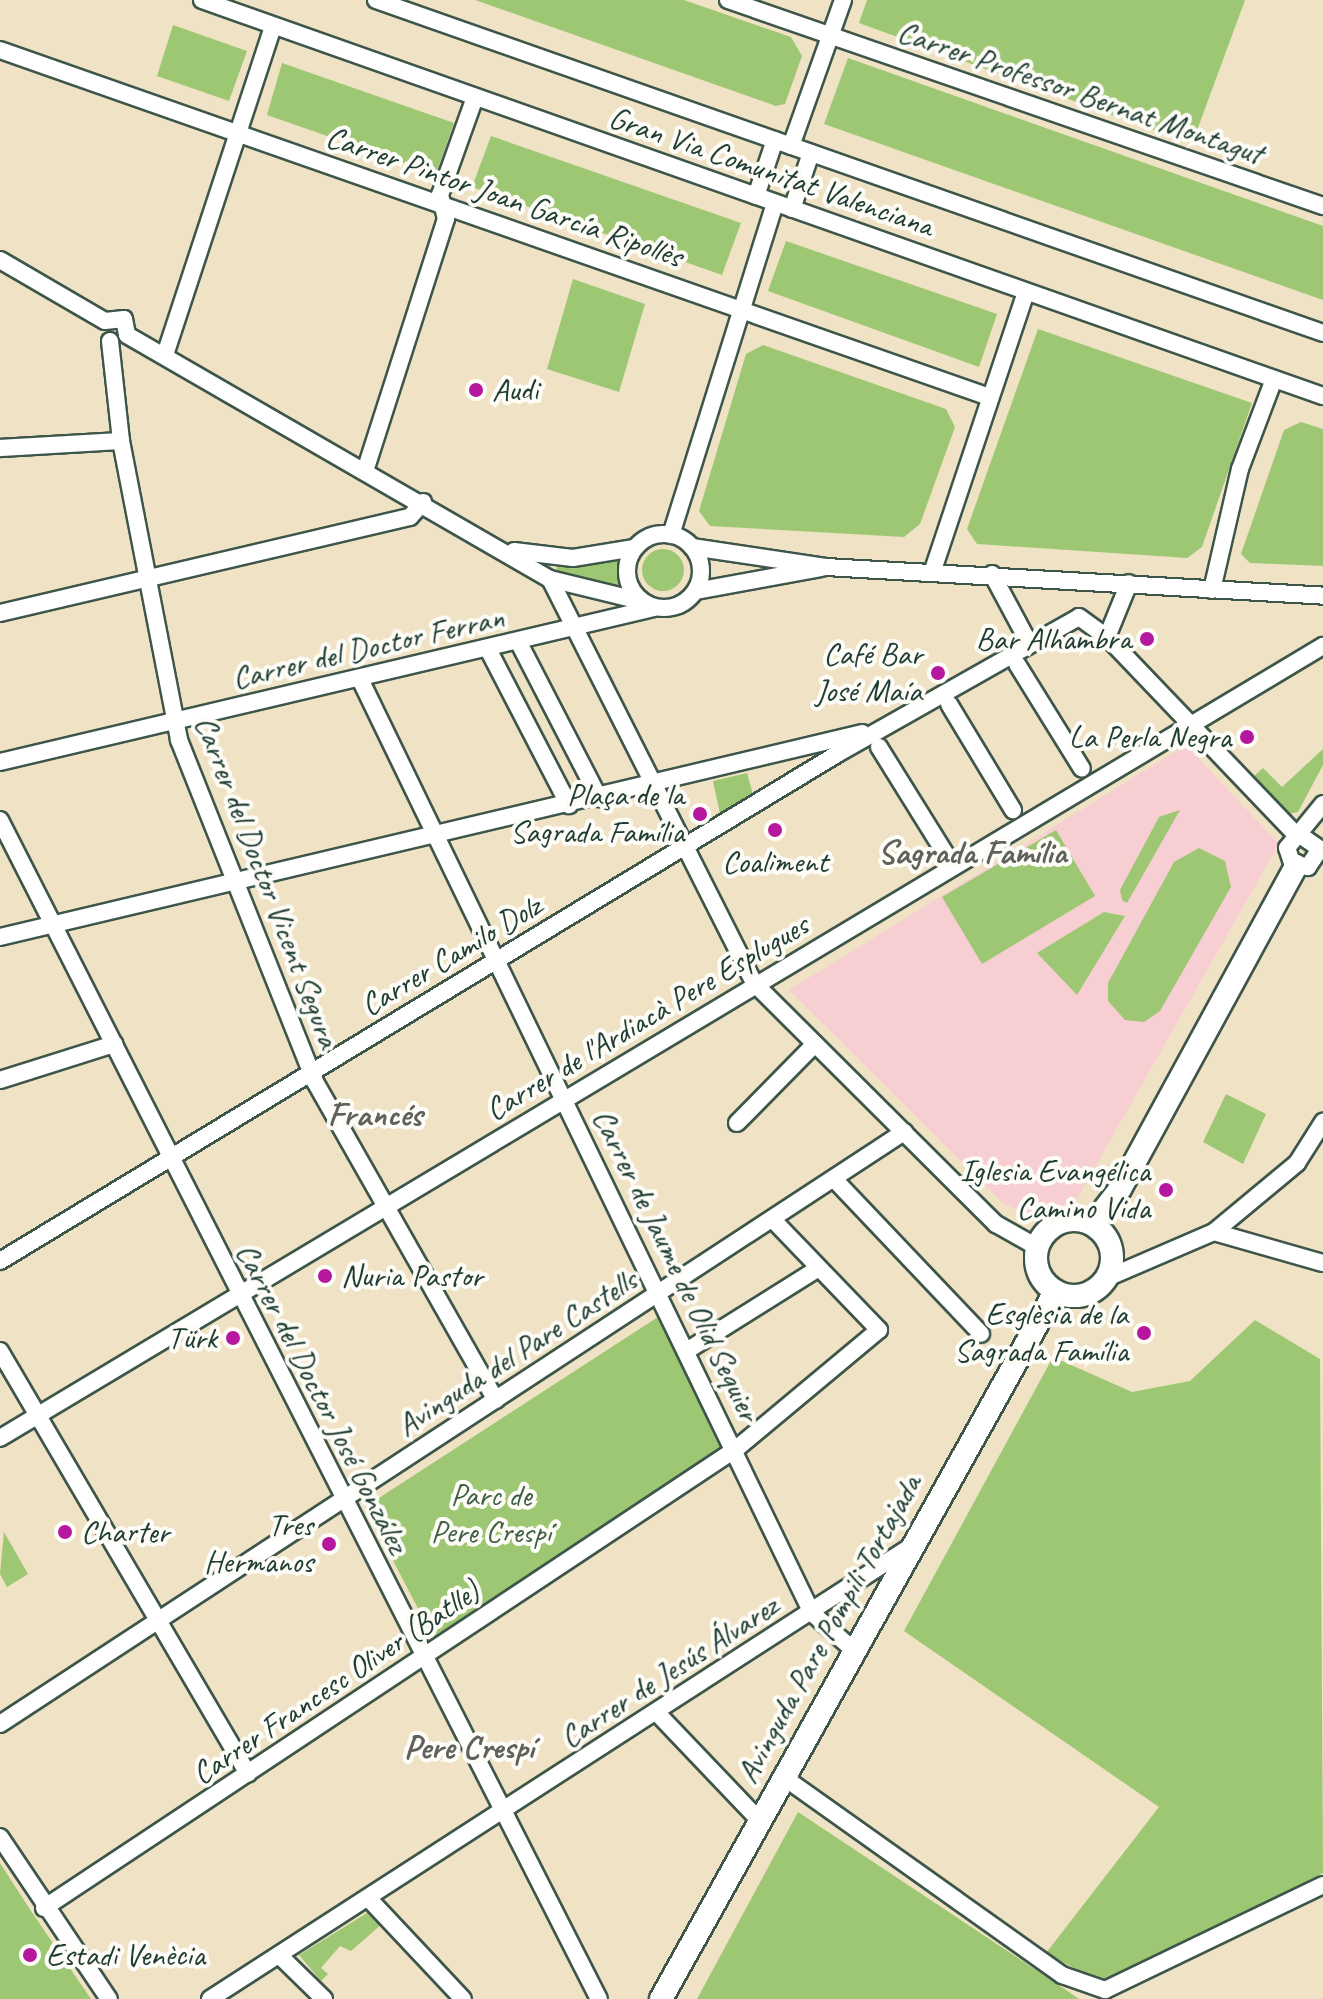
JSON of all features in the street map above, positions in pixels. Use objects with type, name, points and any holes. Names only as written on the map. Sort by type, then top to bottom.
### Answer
[{"type":"street","name":"Gran Via Comunitat Valenciana","points":[[202,0],[1323,396]]},
{"type":"street","name":"Gran Via Comunitat Valenciana","points":[[376,0],[1323,333]]},
{"type":"street","name":"Carrer Professor Bernat Montagut","points":[[728,0],[1323,206]]},
{"type":"street","points":[[791,146],[843,0]]},
{"type":"street","points":[[165,355],[234,135],[273,26]]},
{"type":"street","name":"Carrer Pintor Joan García Ripollès","points":[[0,50],[234,135],[989,397]]},
{"type":"street","points":[[366,468],[449,208],[440,195],[475,97]]},
{"type":"street","points":[[756,196],[775,140]]},
{"type":"street","points":[[792,209],[811,153]]},
{"type":"street","points":[[671,535],[736,308],[775,203]]},
{"type":"street","points":[[0,260],[105,321],[124,319],[127,335]]},
{"type":"street","points":[[933,570],[1026,292]]},
{"type":"street","name":"Carrer del Doctor Vicent Segura","points":[[105,321],[121,441],[173,722],[311,1071],[496,1400]]},
{"type":"street","points":[[110,341],[127,335],[165,355],[508,550],[550,579],[588,594],[677,607],[696,591],[826,567]]},
{"type":"street","points":[[1212,590],[1236,510],[1240,469],[1274,379]]},
{"type":"street","points":[[0,448],[121,441]]},
{"type":"street","points":[[0,613],[410,517],[423,502]]},
{"type":"street","points":[[508,550],[573,558],[634,548],[651,536],[671,535],[692,547],[826,567],[933,570],[1323,596]]},
{"type":"street","points":[[692,547],[701,568],[696,591]]},
{"type":"street","points":[[634,548],[627,582],[647,605]]},
{"type":"street","points":[[992,574],[1028,641]]},
{"type":"street","points":[[550,579],[755,984],[996,1224],[1037,1247]]},
{"type":"street","points":[[1107,637],[1129,583]]},
{"type":"street","name":"Carrer del Doctor Ferran","points":[[0,762],[488,649],[647,605]]},
{"type":"street","points":[[685,848],[1028,641],[1079,617],[1107,637],[1186,725],[1298,836],[1321,838],[1312,867],[1120,1189],[1093,1224]]},
{"type":"street","points":[[518,641],[599,798]]},
{"type":"street","name":"Carrer de l'Ardiacà Pere Esplugues","points":[[0,1438],[389,1207],[1186,725],[1323,646]]},
{"type":"street","points":[[488,649],[569,805]]},
{"type":"street","points":[[1017,664],[1082,769]]},
{"type":"street","name":"Carrer de Jaume de Olid Sequier","points":[[360,679],[736,1449],[812,1613],[851,1648]]},
{"type":"street","points":[[949,704],[1013,810]]},
{"type":"street","points":[[531,733],[559,720]]},
{"type":"street","points":[[0,937],[436,837],[886,726]]},
{"type":"street","points":[[879,747],[945,853]]},
{"type":"street","points":[[1312,867],[1287,848],[1323,804]]},
{"type":"street","name":"Carrer del Doctor José González","points":[[0,820],[592,1996]]},
{"type":"street","name":"Carrer Camilo Dolz","points":[[0,1261],[685,848]]},
{"type":"street","points":[[0,1080],[114,1044]]},
{"type":"street","points":[[737,1123],[815,1044]]},
{"type":"street","points":[[1093,1224],[1059,1222],[1037,1247],[1038,1272],[1055,1292],[1078,1296],[1110,1268],[1143,1262],[1214,1232],[1297,1163],[1323,1122]]},
{"type":"street","name":"Avinguda del Pare Castells","points":[[0,1724],[159,1623],[341,1499],[835,1180],[904,1132]]},
{"type":"street","points":[[835,1180],[981,1334]]},
{"type":"street","points":[[688,1350],[817,1269],[773,1220]]},
{"type":"street","points":[[1093,1224],[1110,1268]]},
{"type":"street","points":[[1214,1232],[1323,1263]]},
{"type":"street","name":"Carrer Francesc Oliver (Batlle)","points":[[44,1908],[736,1449],[879,1330],[817,1269]]},
{"type":"street","name":"Avinguda Pare Pompili Tortajada","points":[[661,1999],[851,1648],[914,1544],[1055,1292]]},
{"type":"street","points":[[0,1351],[248,1774]]},
{"type":"street","name":"Carrer de Jesús Álvarez","points":[[210,1999],[658,1714],[914,1544]]},
{"type":"street","points":[[658,1714],[759,1820]]},
{"type":"street","points":[[782,1776],[1062,1975],[1105,1990],[1323,1885]]},
{"type":"street","points":[[0,1837],[44,1908],[109,1999]]},
{"type":"street","points":[[369,1899],[463,1999]]},
{"type":"street","points":[[279,1955],[324,1999]]},
{"type":"shaded area","points":[[1186,745],[1279,844],[1075,1202],[1037,1220],[1003,1203],[789,990]]},
{"type":"green space","points":[[475,0],[684,0],[791,37],[802,56],[785,104],[776,106]]},
{"type":"green space","points":[[867,0],[1245,0],[1192,144],[859,23]]},
{"type":"green space","points":[[173,25],[247,51],[229,101],[157,76]]},
{"type":"green space","points":[[848,58],[1323,226],[1323,300],[824,124]]},
{"type":"green space","points":[[282,63],[454,123],[436,174],[267,115]]},
{"type":"green space","points":[[491,136],[741,223],[722,275],[472,187]]},
{"type":"green space","points":[[786,241],[997,314],[979,367],[768,291]]},
{"type":"green space","points":[[573,279],[645,304],[619,392],[547,369]]},
{"type":"green space","points":[[1038,329],[1252,403],[1202,547],[1187,558],[977,544],[967,529]]},
{"type":"green space","points":[[763,345],[946,409],[955,427],[920,524],[904,537],[710,526],[699,511],[746,354]]},
{"type":"green space","points":[[1301,422],[1323,429],[1323,566],[1250,563],[1241,554],[1284,430]]},
{"type":"green space","points":[[663,549],[678,555],[684,570],[678,585],[663,591],[648,585],[642,570],[648,555]]},
{"type":"green space","points":[[618,558],[619,590],[555,572],[558,565]]},
{"type":"green space","points":[[1323,749],[1323,765],[1298,812],[1288,814],[1254,776],[1263,768],[1282,787]]},
{"type":"green space","points":[[747,773],[753,794],[720,814],[713,781]]},
{"type":"green space","points":[[1180,810],[1127,903],[1122,900],[1120,890],[1159,817]]},
{"type":"green space","points":[[1056,830],[1095,896],[982,964],[942,897]]},
{"type":"green space","points":[[1199,848],[1225,861],[1231,887],[1160,1011],[1144,1022],[1125,1020],[1108,1001],[1108,983],[1174,862]]},
{"type":"green space","points":[[1104,912],[1125,916],[1077,995],[1037,953]]},
{"type":"green space","points":[[1226,1094],[1266,1114],[1243,1164],[1203,1142]]},
{"type":"green space","name":"Parc de Pere Crespí","points":[[658,1317],[726,1447],[435,1641],[365,1507]]},
{"type":"green space","points":[[1255,1320],[1320,1359],[1323,1873],[1132,1972],[1096,1980],[1046,1953],[1159,1807],[904,1631],[1053,1357],[1132,1392],[1190,1381]]},
{"type":"green space","points":[[4,1532],[28,1574],[7,1587],[0,1574]]},
{"type":"green space","points":[[798,1812],[1066,1990],[1079,1999],[697,1999]]},
{"type":"green space","name":"Estadi Venècia","points":[[0,1863],[31,1911],[91,1999],[0,1999]]},
{"type":"green space","points":[[367,1913],[383,1923],[351,1951],[340,1946],[321,1968],[328,1974],[321,1981],[299,1955]]},
{"type":"place","name":"Audi","points":[[476,390]]},
{"type":"place","name":"Bar Alhambra","points":[[1147,639]]},
{"type":"place","name":"Café Bar José Maía","points":[[938,673]]},
{"type":"place","name":"La Perla Negra","points":[[1247,737]]},
{"type":"place","name":"Plaça de la Sagrada Família","points":[[700,814]]},
{"type":"place","name":"Coaliment","points":[[775,830]]},
{"type":"place","name":"Iglesia Evangélica Camino Vida","points":[[1166,1190]]},
{"type":"place","name":"Nuria Pastor","points":[[325,1276]]},
{"type":"place","name":"Esglèsia de la Sagrada Família","points":[[1144,1333]]},
{"type":"place","name":"Türk","points":[[233,1338]]},
{"type":"place","name":"Charter","points":[[65,1532]]},
{"type":"place","name":"Tres Hermanos","points":[[329,1544]]},
{"type":"place","name":"Estadi Venècia","points":[[30,1955]]},
{"type":"district","name":"Sagrada Família","points":[[972,852]]},
{"type":"district","name":"Francés","points":[[375,1114]]},
{"type":"district","name":"Pere Crespí","points":[[469,1747]]}]
